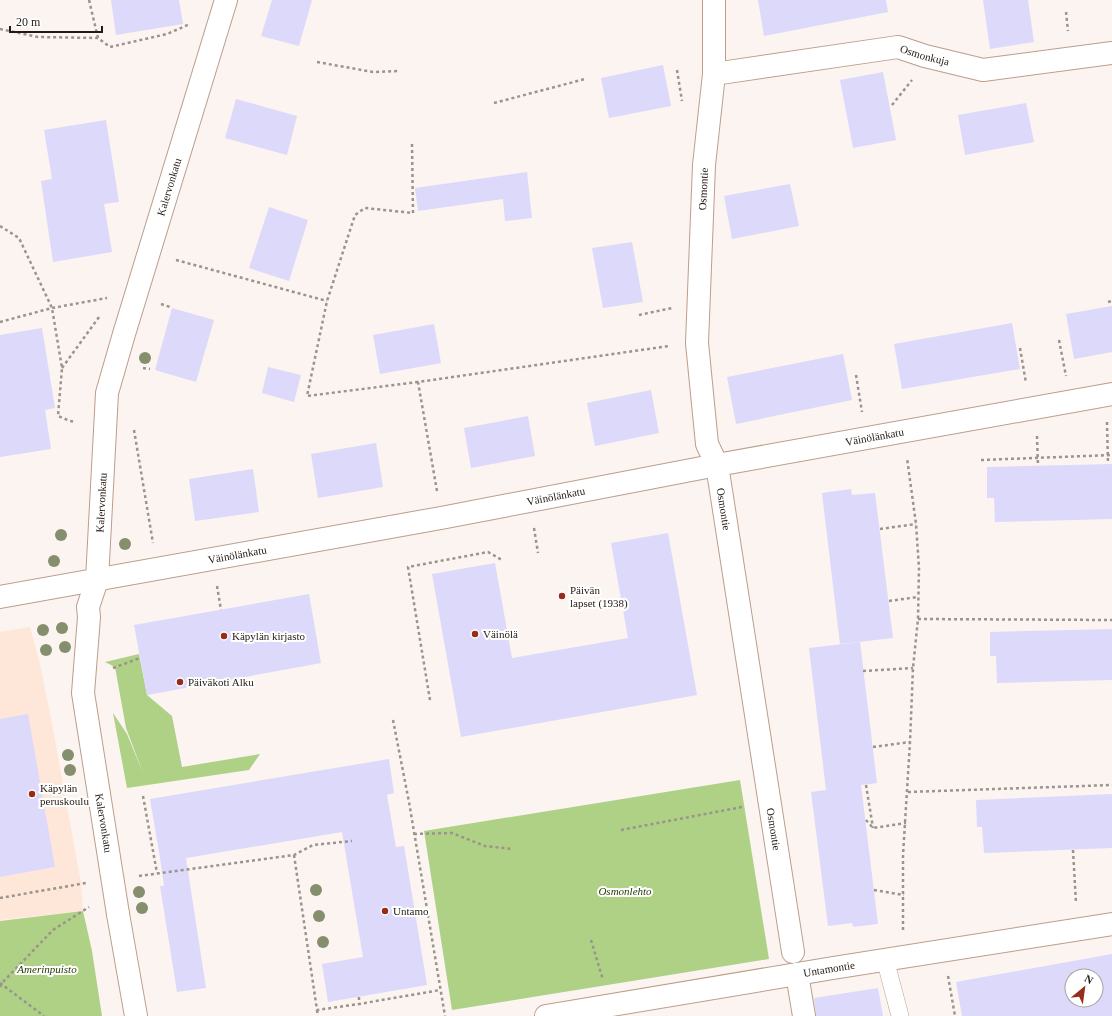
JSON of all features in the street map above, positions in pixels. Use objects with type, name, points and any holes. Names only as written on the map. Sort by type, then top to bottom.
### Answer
[{"type":"street","name":"Kalervonkatu","points":[[136,1016],[118,914],[83,693],[89,617],[88,606],[97,580],[107,393],[226,0]]},
{"type":"street","name":"Osmontie","points":[[714,0],[714,74],[704,165],[697,343],[707,444],[717,466],[796,974],[804,1016]]},
{"type":"street","name":"Osmonkuja","points":[[714,74],[898,47],[925,56],[983,70],[1112,53]]},
{"type":"street","name":"Väinölänkatu","points":[[0,597],[1112,394]]},
{"type":"street","name":"Untamontie","points":[[546,1016],[796,974],[1112,924]]},
{"type":"lane","points":[[895,958],[900,1016]]},
{"type":"path","points":[[89,0],[98,38]]},
{"type":"path","points":[[1066,12],[1068,32]]},
{"type":"path","points":[[0,28],[38,37],[98,38],[110,47],[167,34],[196,21],[218,27]]},
{"type":"path","points":[[317,62],[373,72],[400,71]]},
{"type":"path","points":[[892,105],[914,77]]},
{"type":"path","points":[[494,103],[585,79]]},
{"type":"path","points":[[412,144],[413,213],[365,208],[355,215],[327,301],[307,396],[418,382],[676,345]]},
{"type":"path","points":[[0,226],[19,238],[52,308],[62,368],[58,416],[76,422]]},
{"type":"path","points":[[175,260],[327,301]]},
{"type":"path","points":[[0,322],[52,308],[113,297]]},
{"type":"path","points":[[639,315],[676,307]]},
{"type":"path","points":[[62,368],[101,314]]},
{"type":"path","points":[[1060,340],[1067,380]]},
{"type":"path","points":[[1020,348],[1027,388]]},
{"type":"path","points":[[856,375],[863,415]]},
{"type":"path","points":[[418,382],[436,487]]},
{"type":"path","points":[[1107,415],[1108,464]]},
{"type":"path","points":[[133,424],[154,545]]},
{"type":"path","points":[[895,958],[903,941],[904,895],[902,881],[908,792],[913,668],[918,619],[919,568],[916,524],[903,432]]},
{"type":"path","points":[[1037,435],[1038,466]]},
{"type":"path","points":[[981,460],[1112,455]]},
{"type":"path","points":[[533,522],[538,553]]},
{"type":"path","points":[[880,529],[916,524]]},
{"type":"path","points":[[430,700],[408,567],[488,552],[502,560]]},
{"type":"path","points":[[216,585],[221,610]]},
{"type":"path","points":[[889,601],[918,597]]},
{"type":"path","points":[[918,619],[1112,620]]},
{"type":"path","points":[[132,660],[140,658]]},
{"type":"path","points":[[863,672],[913,668]]},
{"type":"path","points":[[393,720],[445,1016]]},
{"type":"path","points":[[873,747],[910,742]]},
{"type":"path","points":[[866,785],[873,828]]},
{"type":"path","points":[[908,792],[1112,785]]},
{"type":"path","points":[[143,796],[157,873]]},
{"type":"path","points":[[621,830],[770,801]]},
{"type":"path","points":[[866,820],[873,828]]},
{"type":"path","points":[[873,828],[906,823]]},
{"type":"path","points":[[414,834],[452,833],[485,846],[513,849]]},
{"type":"path","points":[[0,898],[81,883],[114,885],[157,873],[294,855],[313,845],[352,840]]},
{"type":"path","points":[[1073,850],[1076,904]]},
{"type":"path","points":[[294,855],[318,1016]]},
{"type":"path","points":[[0,987],[1,983],[53,930],[114,885]]},
{"type":"path","points":[[874,890],[904,895]]},
{"type":"path","points":[[591,940],[604,984]]},
{"type":"path","points":[[945,950],[955,1016]]},
{"type":"path","points":[[1,983],[44,1016]]},
{"type":"path","points":[[317,1010],[440,990]]},
{"type":"path","points":[[358,997],[359,1004]]},
{"type":"shaded area","name":"Käpylän peruskoulu","points":[[30,627],[39,660],[51,718],[81,883],[83,911],[0,920],[0,632]]},
{"type":"green space","points":[[139,654],[147,695],[172,716],[182,767],[260,754],[249,770],[127,788],[113,713],[127,734],[143,773],[126,728],[115,667],[105,662]]},
{"type":"green space","name":"Osmonlehto","points":[[740,780],[769,959],[452,1010],[424,831]]},
{"type":"green space","name":"Amerinpuisto","points":[[83,911],[92,951],[102,1016],[0,1016],[0,921]]},
{"type":"building","points":[[111,0],[179,0],[183,24],[116,35]]},
{"type":"building","points":[[272,0],[312,0],[299,46],[261,36]]},
{"type":"building","points":[[758,0],[886,0],[888,12],[764,36]]},
{"type":"building","points":[[983,0],[1028,0],[1034,42],[990,49]]},
{"type":"building","points":[[663,65],[671,106],[609,118],[601,78]]},
{"type":"building","points":[[883,72],[896,140],[853,148],[840,80]]},
{"type":"building","points":[[236,99],[297,116],[287,155],[225,138]]},
{"type":"building","points":[[1026,103],[1034,142],[965,155],[958,115]]},
{"type":"building","points":[[106,120],[119,202],[104,204],[112,252],[53,262],[41,181],[52,179],[44,130]]},
{"type":"building","points":[[527,172],[532,218],[505,221],[503,199],[418,211],[415,188]]},
{"type":"building","points":[[790,184],[799,226],[732,239],[724,196]]},
{"type":"building","points":[[269,207],[308,220],[289,281],[249,268]]},
{"type":"building","points":[[632,242],[643,302],[603,308],[592,248]]},
{"type":"building","points":[[1112,306],[1112,352],[1074,359],[1066,314]]},
{"type":"building","points":[[172,308],[214,320],[196,382],[155,370]]},
{"type":"building","points":[[1012,323],[1020,369],[902,389],[894,344]]},
{"type":"building","points":[[434,324],[441,363],[380,374],[373,335]]},
{"type":"building","points":[[42,328],[55,408],[45,410],[51,449],[0,457],[0,335]]},
{"type":"building","points":[[843,354],[852,400],[736,424],[727,377]]},
{"type":"building","points":[[268,367],[301,375],[294,402],[262,393]]},
{"type":"building","points":[[651,390],[659,433],[595,446],[587,403]]},
{"type":"building","points":[[528,416],[535,456],[471,468],[464,428]]},
{"type":"building","points":[[376,443],[383,487],[318,498],[311,454]]},
{"type":"building","points":[[1112,464],[1112,519],[995,522],[994,498],[987,498],[987,467]]},
{"type":"building","points":[[253,469],[259,512],[195,521],[189,479]]},
{"type":"building","points":[[851,489],[852,495],[875,493],[893,638],[840,644],[822,493]]},
{"type":"building","name":"Väinölä","points":[[668,533],[697,695],[461,737],[432,574],[495,563],[512,658],[628,638],[611,543]]},
{"type":"building","points":[[309,594],[321,663],[147,695],[134,625]]},
{"type":"building","points":[[1112,629],[1112,680],[997,683],[996,656],[990,656],[990,632]]},
{"type":"building","points":[[860,642],[877,783],[861,785],[878,924],[853,927],[852,923],[828,926],[811,792],[826,790],[809,648]]},
{"type":"building","points":[[28,714],[55,867],[0,877],[0,719]]},
{"type":"building","name":"Untamo","points":[[389,759],[394,793],[387,795],[396,847],[404,846],[427,985],[328,1002],[322,964],[363,957],[342,832],[186,858],[206,988],[177,992],[160,886],[164,886],[150,799]]},
{"type":"building","points":[[1112,794],[1112,848],[984,853],[982,827],[977,827],[976,800]]},
{"type":"building","points":[[1112,954],[1112,1016],[962,1016],[956,982]]},
{"type":"building","points":[[878,988],[883,1016],[816,1016],[814,998]]},
{"type":"place","name":"Päivän lapset (1938)","points":[[562,596]]},
{"type":"place","name":"Väinölä","points":[[475,634]]},
{"type":"place","name":"Käpylän kirjasto","points":[[224,636]]},
{"type":"place","name":"Päiväkoti Alku","points":[[180,682]]},
{"type":"place","name":"Käpylän peruskoulu","points":[[32,794]]},
{"type":"place","name":"Untamo","points":[[385,911]]}]
